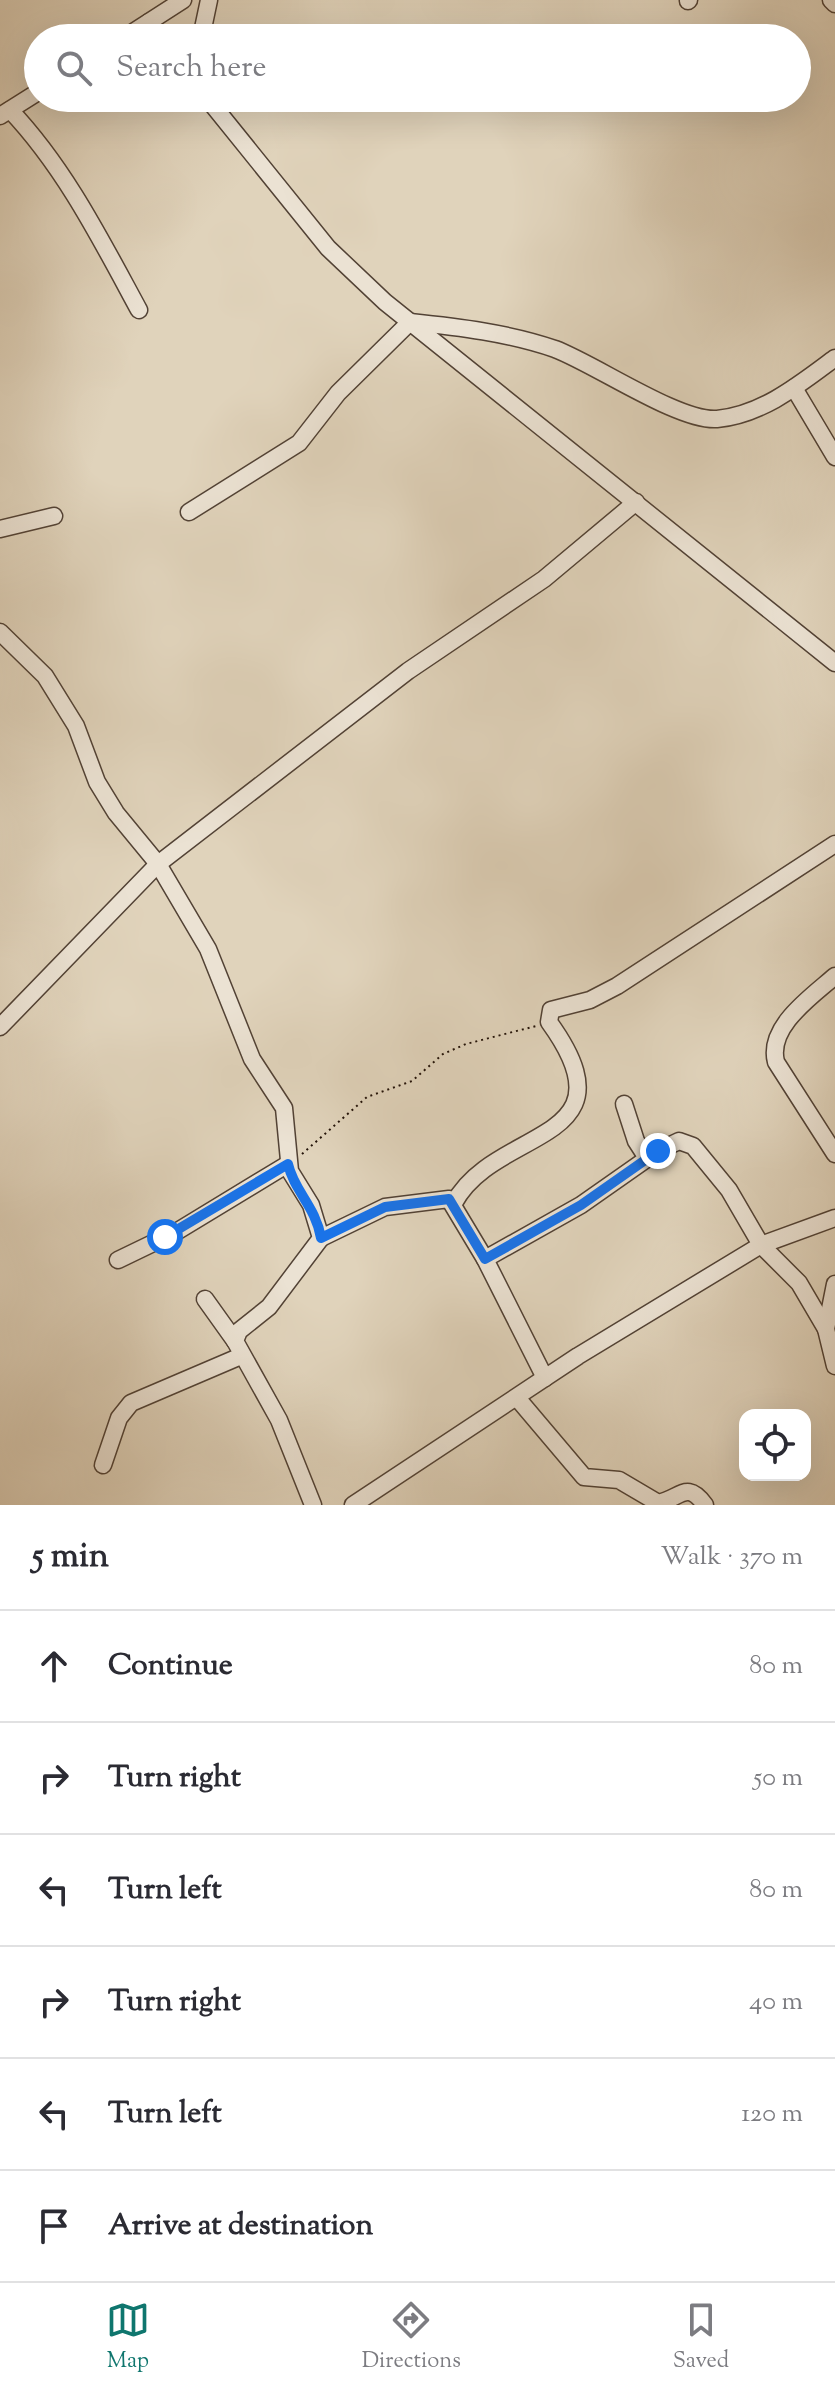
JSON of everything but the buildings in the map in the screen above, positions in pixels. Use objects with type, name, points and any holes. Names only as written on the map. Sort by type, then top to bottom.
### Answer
[{"type":"street","points":[[146,24],[183,0]]},
{"type":"street","points":[[204,24],[209,0]]},
{"type":"street","points":[[24,101],[5,113],[44,149],[69,186],[139,310]]},
{"type":"street","points":[[218,112],[328,248],[410,322],[835,663]]},
{"type":"street","points":[[410,322],[514,337],[551,348],[589,363],[668,405],[713,420],[756,409],[794,388],[835,358]]},
{"type":"street","points":[[189,512],[299,443],[338,393],[410,322]]},
{"type":"street","points":[[794,388],[835,457]]},
{"type":"street","points":[[0,1027],[158,864],[408,671],[544,579],[636,502]]},
{"type":"street","points":[[0,529],[54,516]]},
{"type":"street","points":[[0,632],[45,676],[76,726],[97,782],[116,813],[158,864],[208,949],[252,1059],[284,1108],[288,1164],[292,1178],[316,1216],[321,1238]]},
{"type":"street","points":[[454,1203],[466,1184],[550,1131],[565,1119],[572,1106],[580,1086],[577,1072],[549,1022],[551,1010],[590,1000],[617,986],[835,844]]},
{"type":"street","points":[[835,976],[796,1009],[791,1020],[776,1036],[773,1054],[835,1154]]},
{"type":"street","points":[[624,1104],[636,1141],[647,1158]]},
{"type":"street","points":[[485,1259],[581,1205],[671,1143],[686,1142],[693,1146],[729,1190],[761,1245],[799,1283],[826,1329],[835,1366]]},
{"type":"street","points":[[118,1260],[176,1232],[288,1164]]},
{"type":"street","points":[[238,1349],[239,1331],[269,1307],[321,1238],[385,1207],[440,1198],[454,1203],[545,1378]]},
{"type":"street","points":[[353,1505],[518,1399],[545,1378],[761,1245],[835,1218]]},
{"type":"street","points":[[826,1329],[835,1284]]},
{"type":"street","points":[[205,1299],[279,1420],[313,1505]]},
{"type":"street","points":[[103,1465],[119,1418],[131,1403],[238,1349]]},
{"type":"street","points":[[518,1399],[584,1477],[619,1480],[658,1504],[690,1491],[696,1493],[705,1505]]},
{"type":"path","points":[[288,1164],[367,1097],[412,1081],[443,1054],[466,1044],[549,1022]]},
{"type":"route","points":[[165,1237],[218,1209],[288,1164],[292,1178],[316,1216],[321,1238],[385,1207],[449,1199],[485,1259],[581,1205],[658,1151]]}]
